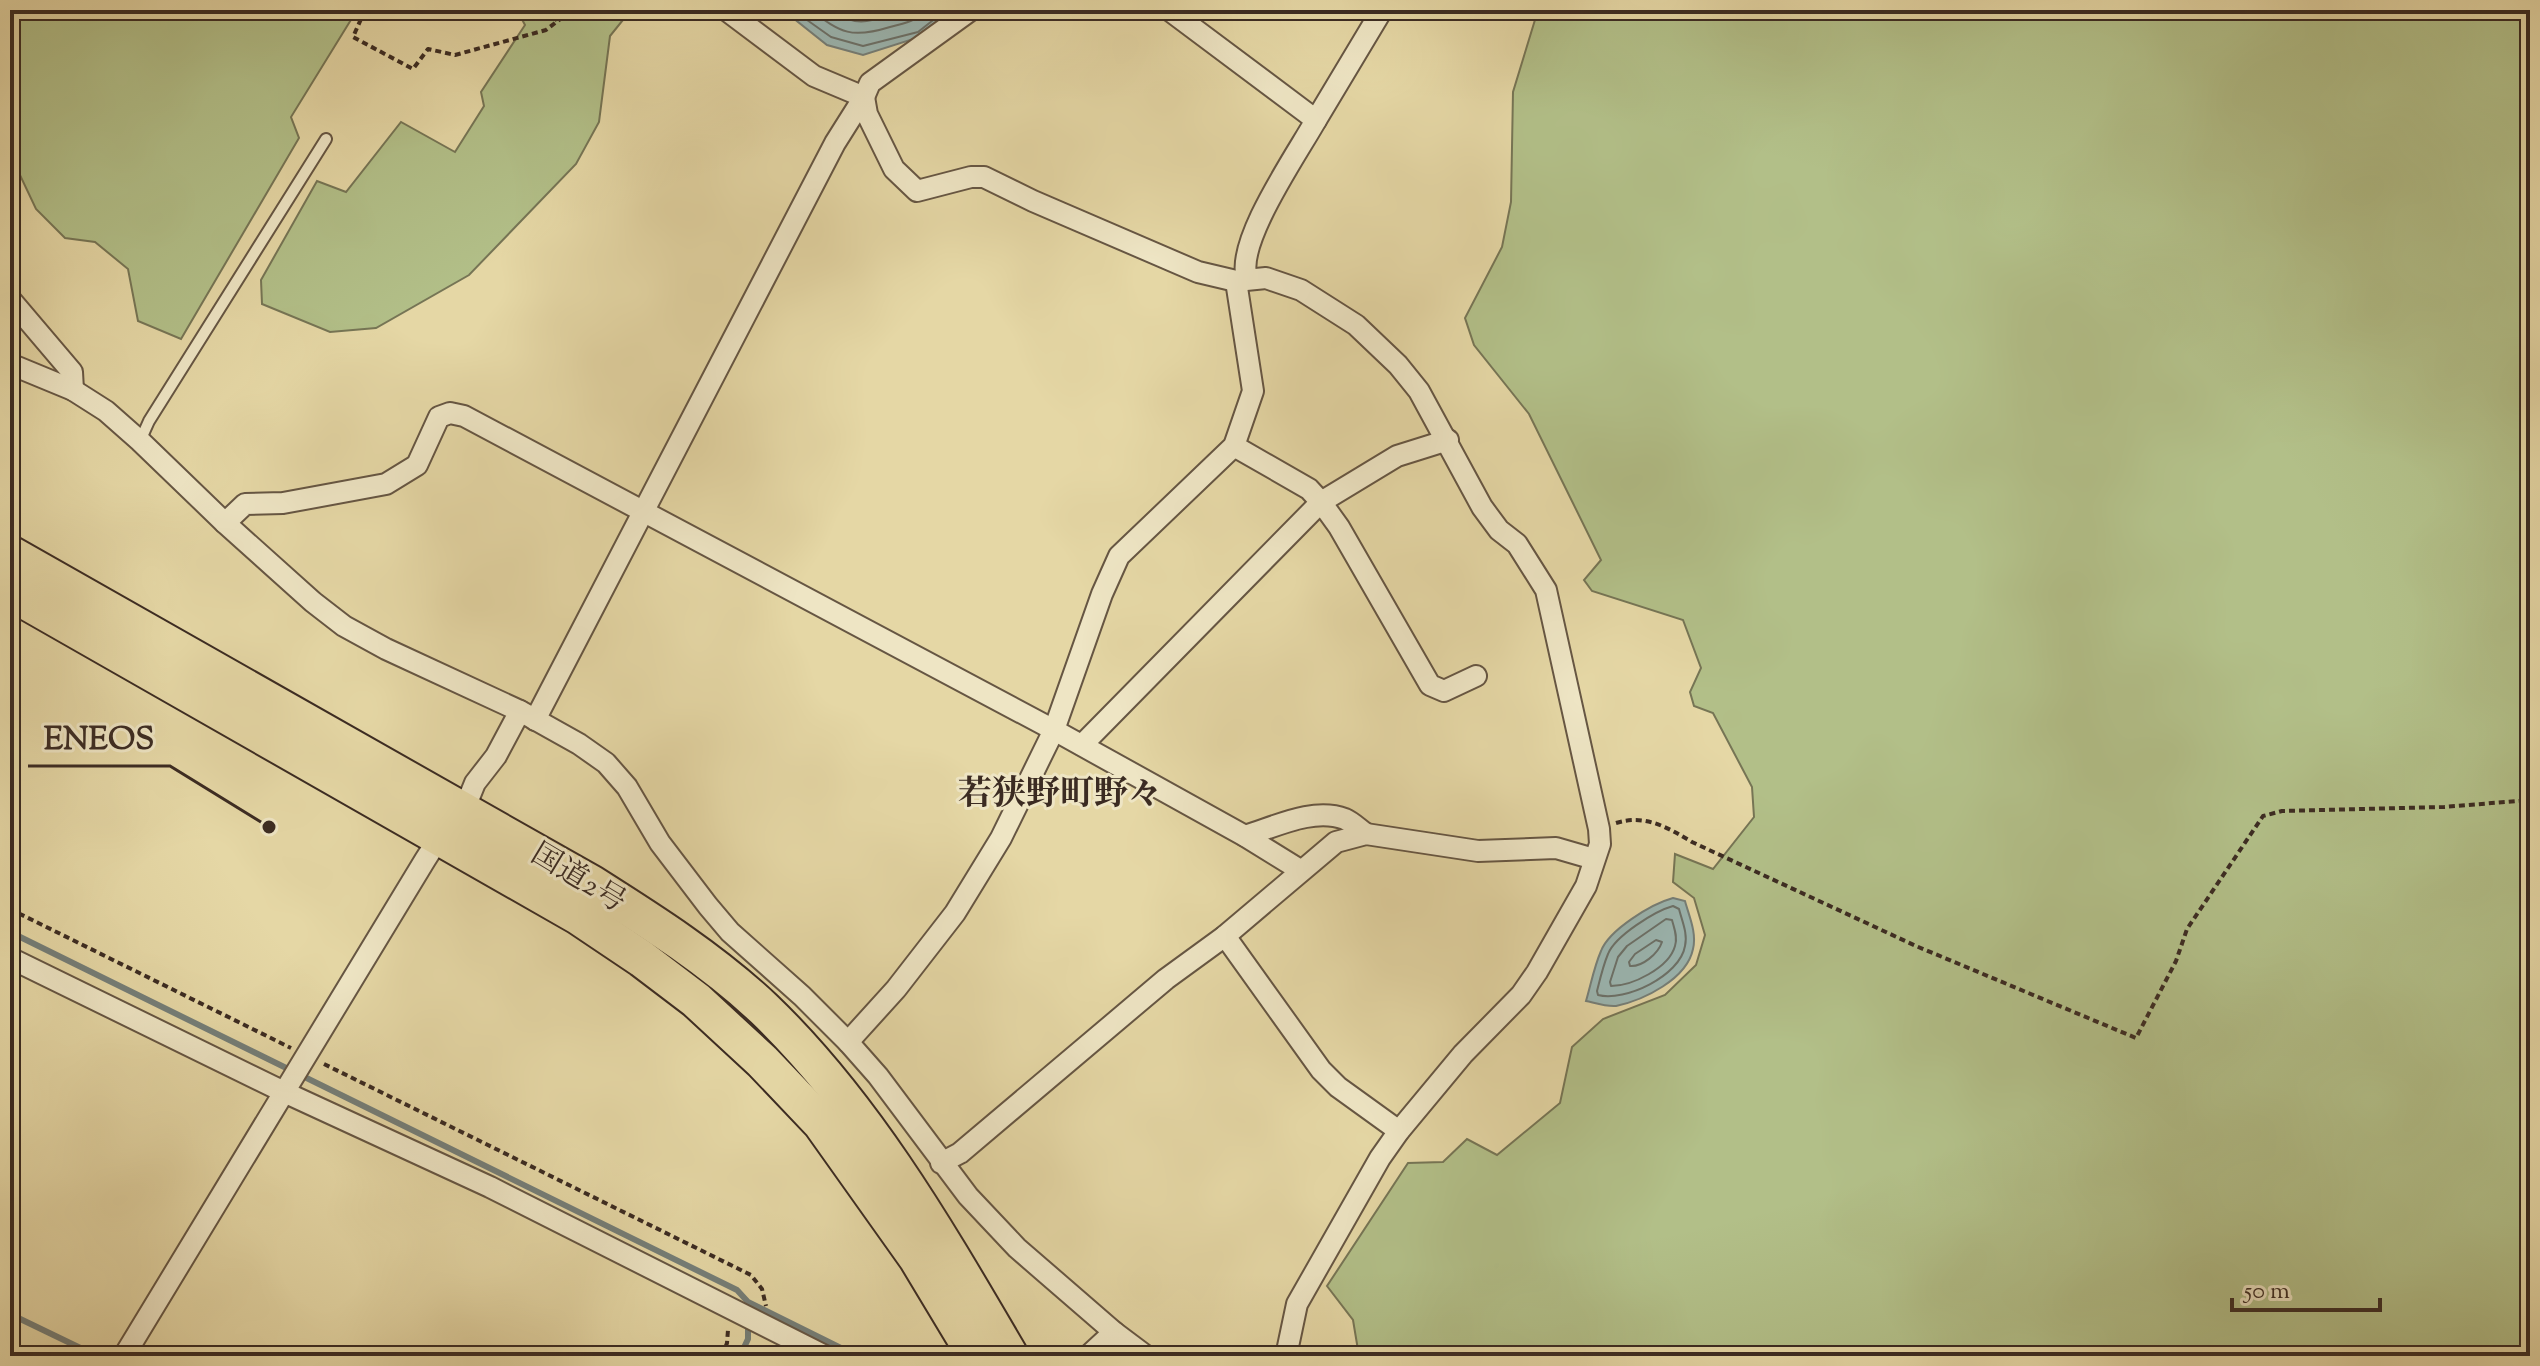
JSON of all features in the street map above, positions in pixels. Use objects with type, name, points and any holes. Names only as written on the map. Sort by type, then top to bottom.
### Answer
[{"type":"highway","name":"国道2号","points":[[10,554],[592,884],[668,932],[716,968],[764,1009],[815,1062],[923,1212],[1010,1356]]},
{"type":"highway","name":"国道2号","points":[[10,592],[578,916],[696,1000],[762,1061],[821,1123],[917,1258],[976,1356]]},
{"type":"street","points":[[726,10],[814,76],[864,97]]},
{"type":"street","points":[[124,1356],[439,838],[464,810],[475,783],[528,716],[644,513],[835,143],[870,83],[971,10]]},
{"type":"street","points":[[1169,10],[1316,120]]},
{"type":"street","points":[[848,1042],[896,989],[955,913],[1001,838],[1054,730],[1102,594],[1119,556],[1234,446],[1253,391],[1242,280],[1253,232],[1382,10]]},
{"type":"street","points":[[864,97],[867,114],[894,169],[917,191],[971,177],[984,177],[1198,272],[1242,280],[1266,278],[1301,290],[1356,325],[1398,365],[1419,391],[1482,507],[1499,530],[1517,544],[1546,590],[1599,829],[1600,844],[1586,886],[1521,995],[1463,1054],[1380,1158],[1297,1304],[1286,1356]]},
{"type":"street","points":[[10,299],[72,372],[73,390]]},
{"type":"street","points":[[10,364],[73,390],[106,411],[225,523],[344,626],[528,716],[606,763],[627,787],[660,843],[730,932],[848,1042],[902,1106],[968,1196],[1017,1248],[1146,1356]]},
{"type":"street","points":[[225,523],[245,504],[258,501],[283,503],[386,484],[417,465],[439,417],[450,413],[464,416],[1082,745],[1300,870]]},
{"type":"street","points":[[1082,745],[1321,502],[1397,456],[1448,440]]},
{"type":"street","points":[[1234,446],[1309,489],[1321,502],[1339,527],[1430,685],[1444,691],[1476,676]]},
{"type":"street","points":[[1245,836],[1308,816],[1346,820],[1366,834]]},
{"type":"street","points":[[941,1163],[960,1153],[1166,979],[1225,936],[1336,842],[1366,834],[1478,851],[1556,848],[1594,859]]},
{"type":"street","points":[[1225,936],[1321,1070],[1338,1087],[1399,1131]]},
{"type":"street","points":[[10,958],[287,1087],[748,1311],[825,1356]]},
{"type":"street","points":[[1088,1356],[1114,1332]]},
{"type":"lane","points":[[140,441],[149,421],[326,139]]},
{"type":"path","points":[[365,10],[353,37],[413,69],[428,49],[455,55],[546,30],[572,10]]},
{"type":"path","points":[[553,10],[557,21]]},
{"type":"path","points":[[1599,829],[1631,818],[1661,824],[1692,842],[1916,946],[2136,1038],[2176,961],[2187,929],[2263,816],[2282,811],[2444,807],[2530,800]]},
{"type":"path","points":[[10,909],[304,1058],[751,1275],[762,1289],[722,1356]]},
{"type":"green space","points":[[10,10],[357,10],[291,117],[299,138],[181,339],[138,321],[128,269],[95,242],[65,238],[36,209],[10,154]]},
{"type":"green space","points":[[517,10],[631,10],[610,36],[599,122],[576,164],[469,275],[376,328],[330,332],[262,304],[261,280],[317,181],[346,192],[401,122],[455,152],[484,106],[481,92],[525,25]]},
{"type":"green space","points":[[1538,10],[2530,10],[2530,1356],[1359,1356],[1353,1320],[1327,1286],[1408,1163],[1443,1162],[1467,1139],[1497,1155],[1560,1103],[1572,1047],[1603,1019],[1665,995],[1696,965],[1705,935],[1694,898],[1673,882],[1675,854],[1713,869],[1754,817],[1752,787],[1713,713],[1694,706],[1690,692],[1701,668],[1683,620],[1592,591],[1584,580],[1601,560],[1529,414],[1474,345],[1465,318],[1502,247],[1511,202],[1513,92]]},
{"type":"water","points":[[783,10],[959,10],[918,42],[913,39],[863,55],[827,45]]},
{"type":"water","points":[[1673,898],[1685,901],[1693,931],[1693,949],[1682,970],[1663,986],[1627,1003],[1612,1006],[1586,1001],[1605,943],[1632,919]]},
{"type":"waterway","points":[[10,932],[737,1290],[748,1302],[857,1356]]},
{"type":"waterway","points":[[10,1314],[97,1356]]},
{"type":"waterway","points":[[740,1356],[748,1339],[748,1322]]},
{"type":"place","name":"ENEOS","points":[[269,827]]},
{"type":"district","name":"若狭野町野々","points":[[1060,792]]}]
